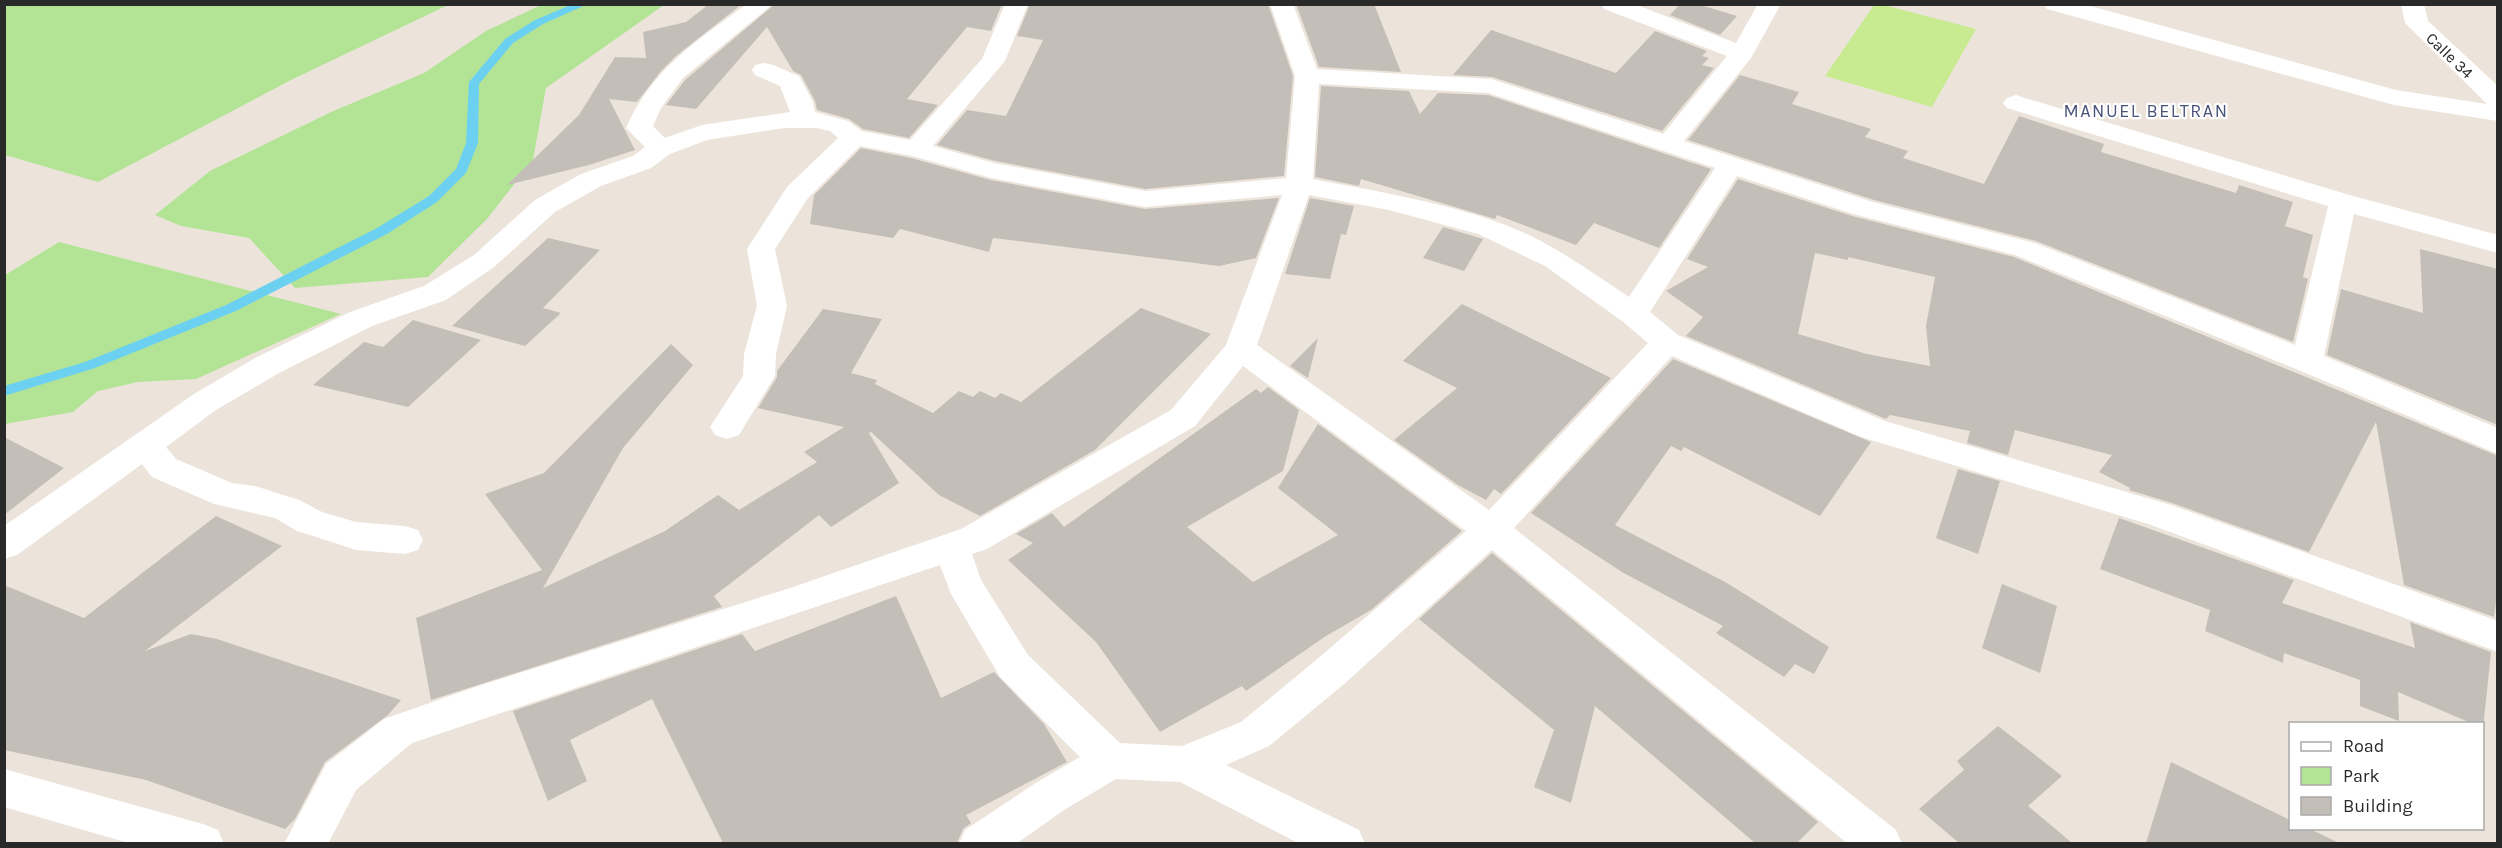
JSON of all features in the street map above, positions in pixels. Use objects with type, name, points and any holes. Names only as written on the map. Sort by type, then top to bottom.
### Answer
[{"type":"street","points":[[661,148],[639,128],[646,108],[683,63],[762,4]]},
{"type":"street","points":[[916,149],[993,61],[1017,4]]},
{"type":"street","points":[[305,843],[341,777],[398,731],[974,539],[1183,418],[1240,348],[1299,185],[1307,76],[1281,4]]},
{"type":"street","points":[[1612,4],[1742,53]]},
{"type":"street","points":[[1669,143],[1742,53],[1770,4]]},
{"type":"street","points":[[2055,4],[2394,97],[2498,113]]},
{"type":"street","name":"Calle 34","points":[[2412,4],[2417,23],[2498,100]]},
{"type":"street","points":[[764,70],[790,81],[800,102],[804,120]]},
{"type":"street","points":[[1307,76],[1491,86],[1863,208],[2025,249],[2307,361],[2498,442]]},
{"type":"street","points":[[2016,103],[2343,202],[2498,244]]},
{"type":"street","points":[[4,545],[205,402],[268,365],[361,319],[435,293],[483,261],[545,206],[591,180],[642,162],[661,148],[702,134],[784,120],[819,120],[839,126],[854,136],[916,149],[991,170],[1145,199],[1299,185],[1392,202],[1488,228],[1555,260],[1633,314],[1667,342],[1873,429],[2160,514],[2498,637]]},
{"type":"street","points":[[727,427],[759,376],[760,354],[772,306],[761,249],[797,193],[854,136]]},
{"type":"street","points":[[1633,314],[1731,166]]},
{"type":"street","points":[[2307,361],[2343,202]]},
{"type":"street","points":[[1184,764],[1255,734],[1329,673],[1491,530],[1667,342]]},
{"type":"street","points":[[1240,348],[1491,530],[1881,843]]},
{"type":"street","points":[[146,445],[164,468],[198,481],[225,495],[255,499],[287,509],[310,522],[356,536],[405,540]]},
{"type":"street","points":[[952,547],[964,584],[1014,666],[1111,761]]},
{"type":"street","points":[[980,843],[1049,797],[1111,761],[1184,764],[1344,843]]},
{"type":"street","points":[[4,788],[203,843]]},
{"type":"green space","points":[[4,5],[448,5],[291,80],[98,182],[5,155]]},
{"type":"green space","points":[[541,5],[664,5],[546,88],[533,160],[487,219],[428,277],[295,288],[249,238],[181,226],[155,215],[210,171],[331,112],[424,73],[486,31]]},
{"type":"green space","points":[[1874,5],[1884,5],[1976,29],[1932,107],[1825,76]]},
{"type":"green space","points":[[59,242],[341,314],[196,379],[138,382],[98,391],[73,412],[5,424],[5,275]]},
{"type":"building","points":[[709,4],[742,4],[676,56],[637,102],[609,99],[635,150],[589,165],[507,185],[579,115],[615,57],[646,58],[643,32],[686,22]]},
{"type":"building","points":[[775,4],[1002,4],[991,31],[967,27],[907,99],[938,105],[909,138],[863,129],[849,119],[817,110],[815,101],[801,75],[793,71],[767,27],[696,109],[666,105],[685,80]]},
{"type":"building","points":[[1030,4],[1268,4],[1293,76],[1284,176],[1145,189],[995,161],[937,145],[967,110],[1006,116],[1043,40],[1017,36]]},
{"type":"building","points":[[1296,4],[1374,4],[1401,72],[1319,67]]},
{"type":"building","points":[[1680,4],[1697,4],[1737,16],[1720,35],[1670,15]]},
{"type":"building","points":[[1491,30],[1616,73],[1655,31],[1707,51],[1702,56],[1709,58],[1702,65],[1714,68],[1662,131],[1492,77],[1453,75]]},
{"type":"building","points":[[1740,75],[1799,92],[1792,104],[1871,129],[1865,137],[1908,151],[1903,158],[1984,184],[2019,116],[2104,144],[2101,152],[2236,193],[2239,185],[2293,202],[2285,226],[2313,235],[2303,277],[2308,279],[2293,342],[2036,241],[1874,200],[1688,140]]},
{"type":"building","points":[[1321,86],[1409,91],[1420,114],[1438,93],[1488,95],[1711,169],[1659,248],[1594,223],[1576,245],[1497,215],[1495,219],[1361,179],[1359,186],[1315,177]]},
{"type":"building","points":[[861,148],[911,158],[991,180],[1145,209],[1279,198],[1256,258],[1219,266],[993,238],[989,252],[900,229],[893,238],[810,224],[814,195]]},
{"type":"building","points":[[1738,179],[1852,216],[2014,257],[2498,456],[2498,588],[2494,617],[2404,585],[2376,422],[2309,552],[2129,490],[2130,488],[2099,472],[2112,455],[2015,430],[2008,455],[1967,443],[1970,431],[1890,415],[1886,419],[1686,336],[1703,317],[1666,291],[1708,267],[1687,259]],"holes":[[[1815,253],[1848,260],[1848,257],[1935,277],[1926,326],[1930,366],[1867,354],[1798,334]]]},
{"type":"building","points":[[1310,198],[1354,206],[1346,235],[1341,234],[1330,279],[1285,274]]},
{"type":"building","points":[[1443,227],[1483,239],[1464,271],[1423,258]]},
{"type":"building","points":[[548,238],[600,250],[543,308],[561,313],[525,346],[452,326]]},
{"type":"building","points":[[2420,249],[2498,269],[2498,425],[2327,355],[2341,289],[2423,313]]},
{"type":"building","points":[[1462,304],[1611,378],[1501,494],[1494,489],[1486,500],[1458,485],[1394,440],[1457,388],[1403,361]]},
{"type":"building","points":[[1141,308],[1211,334],[1095,450],[980,516],[939,495],[871,432],[869,433],[899,483],[831,527],[819,515],[714,596],[722,607],[431,700],[416,618],[542,570],[485,494],[544,473],[671,344],[693,365],[623,448],[543,588],[665,531],[718,495],[739,510],[817,462],[804,452],[844,427],[758,408],[777,377],[777,371],[823,309],[882,319],[851,373],[877,380],[875,384],[933,413],[959,391],[973,397],[980,391],[995,398],[1001,393],[1021,402]]},
{"type":"building","points":[[413,320],[481,340],[408,407],[313,385],[364,342],[383,347]]},
{"type":"building","points":[[1318,338],[1308,378],[1290,366]]},
{"type":"building","points":[[1673,359],[1871,442],[1820,516],[1684,447],[1681,451],[1671,446],[1615,525],[1727,583],[1829,647],[1814,674],[1795,664],[1784,677],[1716,633],[1723,626],[1622,572],[1531,513]]},
{"type":"building","points":[[1268,387],[1299,410],[1283,471],[1187,527],[1253,582],[1338,535],[1278,488],[1318,424],[1462,531],[1371,610],[1326,636],[1246,691],[1242,686],[1160,732],[1096,642],[1008,560],[1033,543],[1016,534],[1052,513],[1064,527],[1256,389],[1261,393]]},
{"type":"building","points":[[4,437],[64,468],[4,515]]},
{"type":"building","points":[[1958,469],[2000,481],[1978,554],[1936,538]]},
{"type":"building","points":[[216,516],[282,546],[145,651],[191,634],[217,639],[401,700],[388,715],[325,762],[295,819],[285,829],[146,780],[4,750],[4,585],[84,618]]},
{"type":"building","points":[[2119,518],[2294,580],[2282,603],[2415,648],[2410,622],[2491,652],[2484,722],[2469,722],[2398,692],[2399,721],[2360,706],[2360,680],[2284,653],[2283,663],[2205,631],[2210,610],[2100,569]]},
{"type":"building","points":[[1492,553],[1818,822],[1797,843],[1755,843],[1595,706],[1571,803],[1534,787],[1554,730],[1419,619]]},
{"type":"building","points":[[2002,584],[2057,606],[2040,673],[1982,648]]},
{"type":"building","points":[[896,596],[941,698],[994,672],[1044,724],[1067,762],[966,815],[971,823],[963,829],[957,843],[723,843],[652,699],[570,740],[587,781],[548,801],[513,711],[742,634],[755,651]]},
{"type":"building","points":[[1998,726],[2062,776],[2028,806],[2072,843],[1959,843],[1919,809],[1964,770],[1957,761]]},
{"type":"building","points":[[2171,762],[2289,820],[2289,830],[2312,830],[2339,843],[2146,843]]},
{"type":"waterway","points":[[4,391],[90,365],[231,308],[382,231],[433,199],[462,170],[472,143],[473,84],[509,41],[539,22],[583,4]]},
{"type":"district","name":"MANUEL BELTRAN","points":[[2146,111]]}]
